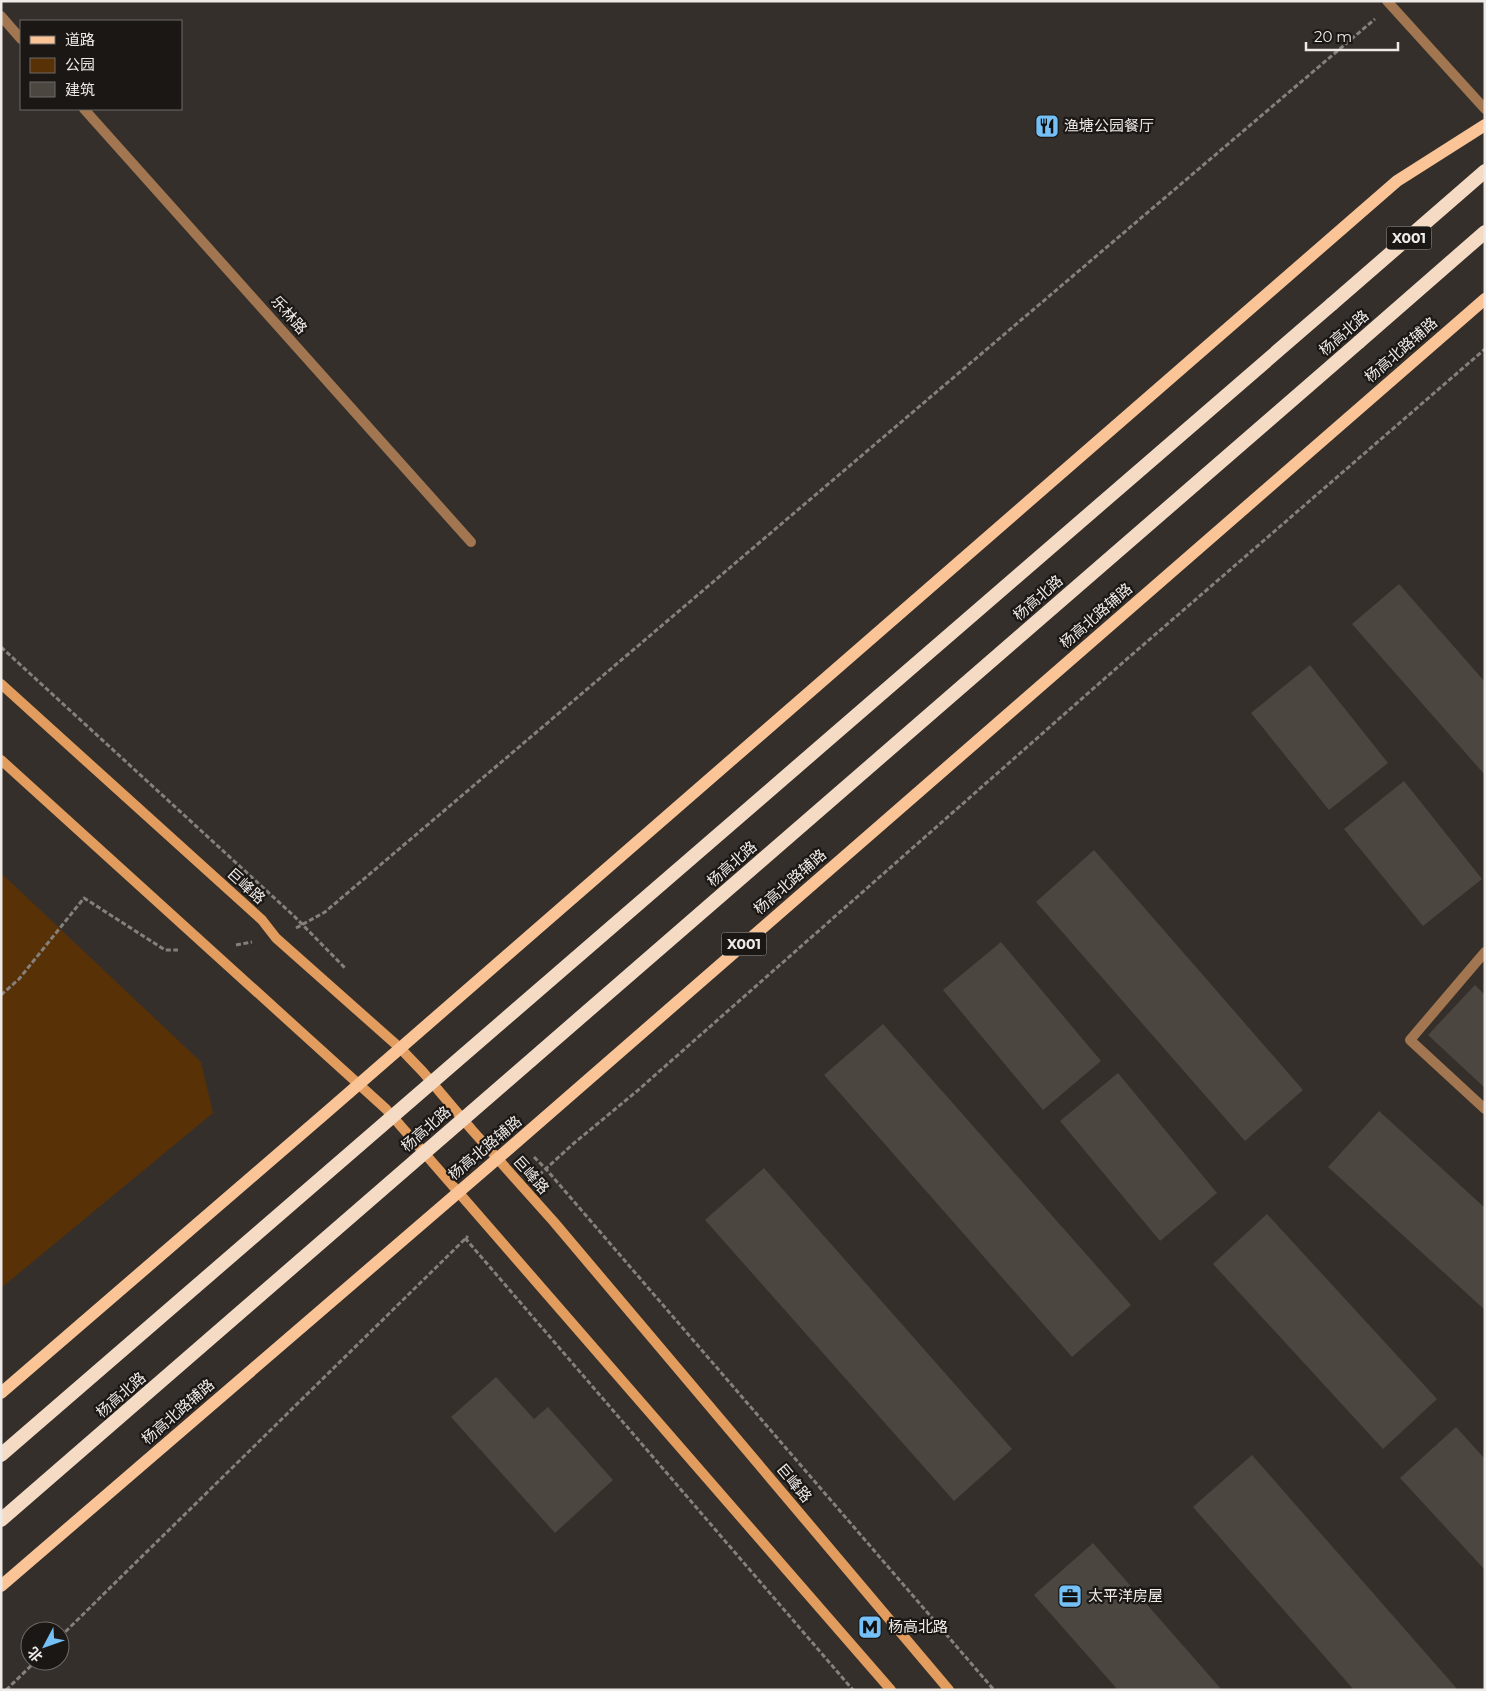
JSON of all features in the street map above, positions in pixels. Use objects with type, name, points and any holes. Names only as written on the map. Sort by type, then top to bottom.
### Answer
[{"type":"highway","name":"杨高北路","points":[[1,1455],[1485,171]]},
{"type":"highway","name":"杨高北路","points":[[1,1520],[1485,232]]},
{"type":"main road","points":[[1,1393],[1398,182],[1485,125]]},
{"type":"main road","name":"杨高北路辅路","points":[[1,1586],[518,1141],[1485,299]]},
{"type":"main road","name":"巨峰路","points":[[1,684],[262,920],[276,938],[400,1048],[423,1072],[524,1190],[564,1233],[949,1690]]},
{"type":"main road","points":[[1,760],[386,1109],[483,1223],[891,1690]]},
{"type":"street","points":[[1389,3],[1485,110]]},
{"type":"street","points":[[1,16],[20,38]]},
{"type":"street","name":"乐林路","points":[[85,110],[472,542]]},
{"type":"street","points":[[1485,952],[1410,1040],[1485,1109]]},
{"type":"path","points":[[1,995],[19,979],[84,898],[165,950],[212,950],[276,938],[325,912],[1389,3]]},
{"type":"path","points":[[524,1190],[572,1144],[637,1091],[1120,665],[1485,350]]},
{"type":"path","points":[[1,647],[302,925],[351,974]]},
{"type":"path","points":[[518,1141],[546,1169],[994,1690]]},
{"type":"path","points":[[70,1627],[465,1238],[483,1223]]},
{"type":"path","points":[[465,1238],[853,1690]]},
{"type":"path","points":[[6,1690],[26,1671]]},
{"type":"green space","points":[[1,873],[201,1062],[213,1113],[1,1288]]},
{"type":"building","points":[[1399,584],[1485,682],[1485,775],[1352,624]]},
{"type":"building","points":[[1310,665],[1388,763],[1329,810],[1251,713]]},
{"type":"building","points":[[1404,781],[1482,879],[1423,926],[1344,829]]},
{"type":"building","points":[[1094,850],[1303,1090],[1245,1141],[1036,902]]},
{"type":"building","points":[[1001,942],[1101,1061],[1043,1110],[943,990]]},
{"type":"building","points":[[1475,985],[1485,995],[1485,1088],[1428,1035]]},
{"type":"building","points":[[883,1024],[1131,1305],[1072,1357],[824,1075]]},
{"type":"building","points":[[1118,1073],[1217,1193],[1160,1241],[1060,1121]]},
{"type":"building","points":[[1379,1111],[1485,1208],[1485,1310],[1328,1167]]},
{"type":"building","points":[[764,1168],[1012,1449],[954,1501],[705,1220]]},
{"type":"building","points":[[1267,1214],[1437,1399],[1383,1449],[1213,1264]]},
{"type":"building","points":[[496,1377],[534,1419],[548,1407],[613,1480],[555,1533],[451,1417]]},
{"type":"building","points":[[1456,1427],[1485,1459],[1485,1570],[1400,1478]]},
{"type":"building","points":[[1252,1455],[1458,1690],[1354,1690],[1193,1507]]},
{"type":"building","points":[[1093,1543],[1222,1690],[1118,1690],[1034,1595]]},
{"type":"place","name":"渔塘公园餐厅","points":[[1047,126]]},
{"type":"place","name":"太平洋房屋","points":[[1070,1596]]},
{"type":"place","name":"杨高北路","points":[[870,1627]]}]
